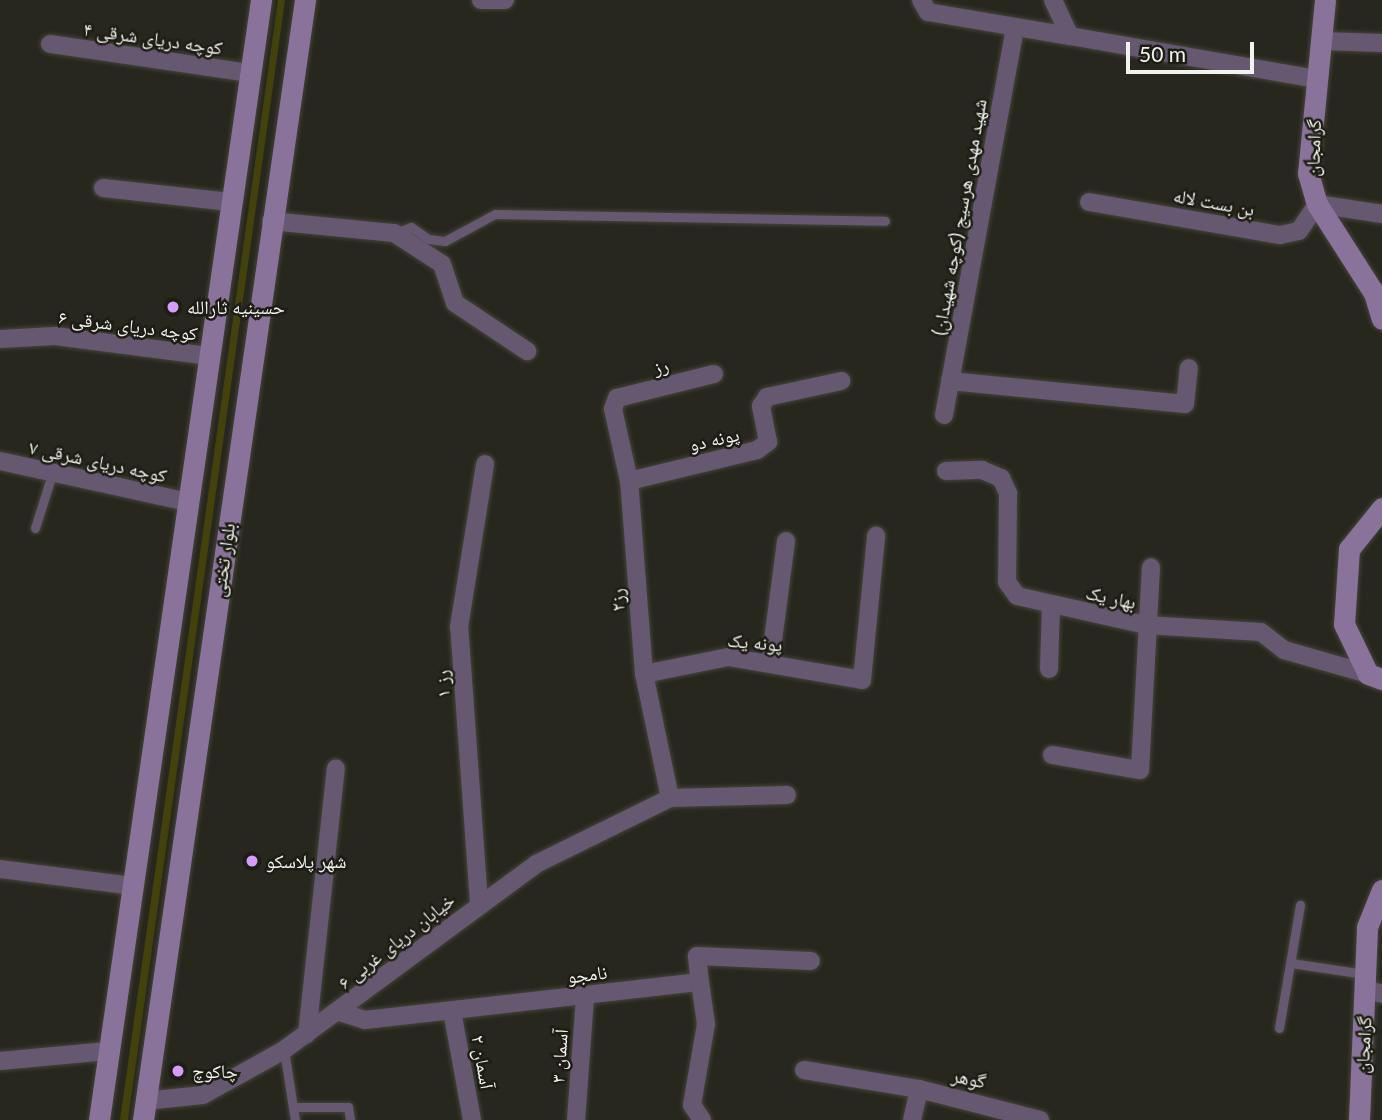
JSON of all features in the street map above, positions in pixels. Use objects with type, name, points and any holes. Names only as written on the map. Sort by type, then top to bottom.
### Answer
[{"type":"main road","points":[[99,1120],[261,0]]},
{"type":"main road","name":"بلوار تختی","points":[[144,1110],[305,0]]},
{"type":"main road","name":"گرامجان","points":[[1325,0],[1308,173],[1317,204],[1374,293],[1382,319]]},
{"type":"main road","points":[[1375,677],[1344,624],[1349,549],[1382,508]]},
{"type":"main road","name":"گرامجان","points":[[1359,1120],[1371,986],[1367,928],[1382,890]]},
{"type":"street","points":[[481,0],[505,0]]},
{"type":"street","points":[[921,0],[928,12],[1317,79]]},
{"type":"street","points":[[1054,0],[1070,36]]},
{"type":"street","name":"شهید مهدی هرسیج (کوچه شهیدان)","points":[[944,415],[1015,27]]},
{"type":"street","points":[[1321,41],[1382,43]]},
{"type":"street","name":"کوچه دریای شرقی ۴","points":[[50,44],[250,73]]},
{"type":"street","points":[[103,188],[230,202]]},
{"type":"street","name":"بن بست لاله","points":[[1089,202],[1280,235],[1298,231],[1317,204]]},
{"type":"street","points":[[1317,204],[1382,214]]},
{"type":"street","points":[[271,221],[394,233],[442,264],[455,303],[527,351]]},
{"type":"street","name":"کوچه دریای شرقی ۶","points":[[0,339],[55,336],[208,356]]},
{"type":"street","points":[[950,382],[1185,404],[1189,368]]},
{"type":"street","name":"رز","points":[[617,398],[714,374]]},
{"type":"street","name":"پونه دو","points":[[629,481],[757,450],[768,442],[761,406],[767,397],[841,381]]},
{"type":"street","name":"رز۲","points":[[617,398],[613,408],[629,481],[644,674],[670,798]]},
{"type":"street","name":"کوچه دریای شرقی ۷","points":[[0,461],[188,502]]},
{"type":"street","name":"رز ۱","points":[[479,903],[459,627],[485,464]]},
{"type":"street","name":"بهار یک","points":[[946,471],[982,470],[1001,478],[1008,493],[1007,582],[1017,596],[1051,606],[1146,625],[1261,632],[1284,650],[1375,677]]},
{"type":"street","name":"پونه یک","points":[[644,674],[728,657],[862,680],[876,536]]},
{"type":"street","points":[[770,663],[786,541]]},
{"type":"street","points":[[1052,755],[1140,770],[1150,567]]},
{"type":"street","points":[[1049,669],[1051,606]]},
{"type":"street","points":[[307,1034],[336,769]]},
{"type":"street","points":[[670,798],[787,795]]},
{"type":"street","name":"خیابان دریای غربی ۶","points":[[144,1110],[203,1095],[284,1050],[339,1012],[479,903],[536,864],[670,798]]},
{"type":"street","points":[[0,869],[132,887]]},
{"type":"street","points":[[702,1120],[692,1105],[706,1024],[697,956],[811,961]]},
{"type":"street","name":"نامجو","points":[[339,1012],[365,1020],[700,982]]},
{"type":"street","name":"آسمان ۳","points":[[576,1120],[585,996]]},
{"type":"street","name":"آسمان ۲","points":[[452,1011],[472,1120]]},
{"type":"street","points":[[0,1061],[108,1051]]},
{"type":"street","name":"گوهر","points":[[804,1070],[919,1089],[1040,1120]]},
{"type":"street","points":[[912,1120],[919,1089]]},
{"type":"lane","points":[[394,233],[411,227],[428,239],[445,241],[495,214],[885,221]]},
{"type":"lane","points":[[35,528],[53,471]]},
{"type":"lane","points":[[1279,1028],[1300,905]]},
{"type":"lane","points":[[1291,963],[1371,986]]},
{"type":"lane","points":[[284,1050],[296,1120]]},
{"type":"lane","points":[[293,1107],[348,1107],[351,1120]]},
{"type":"shaded area","points":[[278,0],[285,0],[128,1120],[120,1120]]},
{"type":"place","name":"حسینیه ثارالله","points":[[173,307]]},
{"type":"place","name":"شهر پلاسکو","points":[[252,861]]},
{"type":"place","name":"چاکوچ","points":[[178,1071]]}]
